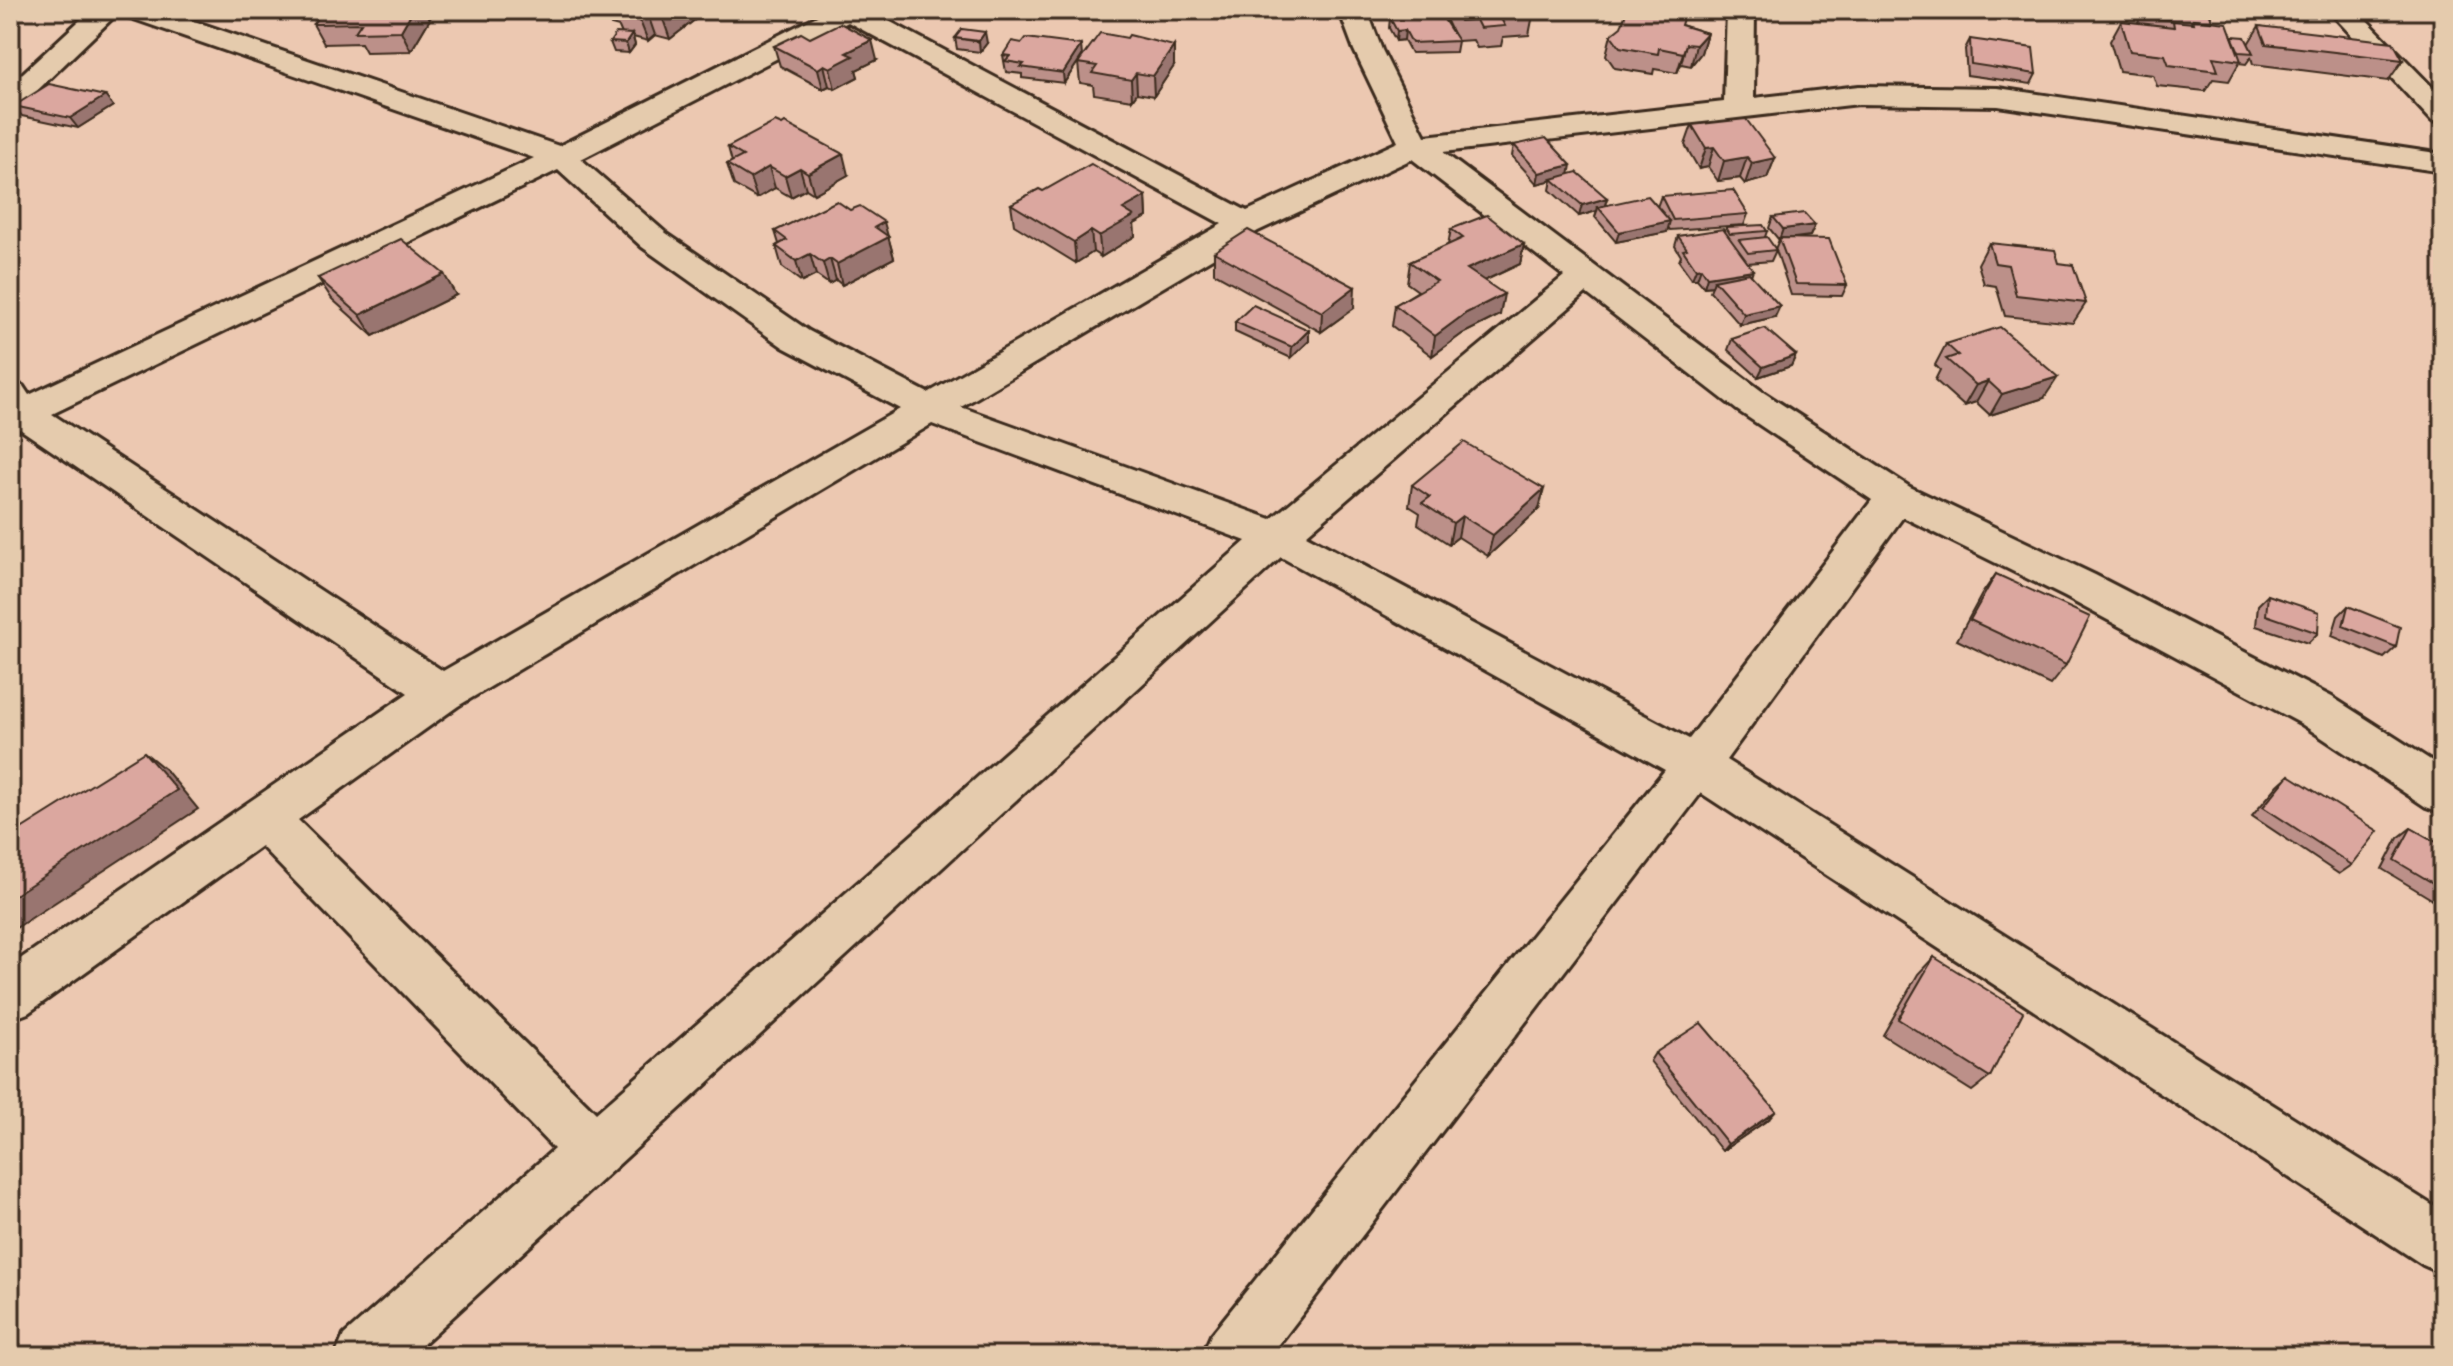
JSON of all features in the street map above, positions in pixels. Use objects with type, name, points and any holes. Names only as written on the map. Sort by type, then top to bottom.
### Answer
[{"type":"street","points":[[10,101],[107,10]]},
{"type":"street","points":[[135,10],[561,157],[654,240],[796,339],[932,410],[1277,537],[1696,765],[2443,1245]]},
{"type":"street","points":[[14,409],[561,157],[849,10],[1246,224]]},
{"type":"street","points":[[1353,10],[1368,50],[1415,146],[1750,401],[1896,497],[2080,586],[2316,710],[2443,793]]},
{"type":"street","points":[[1739,108],[1741,10]]},
{"type":"street","points":[[2342,10],[2443,115]]},
{"type":"street","points":[[10,996],[442,693],[932,410],[1246,224],[1415,146],[1859,95],[1998,97],[2443,163]]},
{"type":"street","points":[[365,1356],[1277,537],[1587,274]]},
{"type":"street","points":[[14,409],[442,693]]},
{"type":"street","points":[[1232,1356],[1696,765],[1896,497]]},
{"type":"street","points":[[265,819],[594,1150]]},
{"type":"building","points":[[323,10],[413,10],[401,31],[355,32],[361,23],[313,24]]},
{"type":"building","points":[[622,10],[675,10],[663,19],[648,15],[640,21],[615,15]]},
{"type":"building","points":[[1454,10],[1530,10],[1533,15],[1500,17],[1505,26],[1480,28],[1476,20],[1460,21]]},
{"type":"building","points":[[1627,10],[1667,10],[1684,15],[1681,25],[1707,33],[1696,45],[1686,44],[1683,53],[1659,48],[1658,54],[1620,47],[1611,35],[1621,27]]},
{"type":"building","points":[[2145,10],[2209,10],[2212,21],[2193,19],[2190,23],[2146,17]]},
{"type":"building","points":[[1439,12],[1458,41],[1412,43],[1405,30],[1397,31],[1390,18]]},
{"type":"building","points":[[2193,19],[2227,23],[2241,61],[2213,57],[2218,71],[2169,65],[2165,55],[2130,51],[2121,21],[2174,27],[2173,21],[2194,23]]},
{"type":"building","points":[[840,23],[872,40],[846,53],[853,56],[830,68],[824,65],[818,69],[774,46],[801,33],[810,38]]},
{"type":"building","points":[[2259,26],[2393,42],[2403,60],[2266,44]]},
{"type":"building","points":[[962,29],[985,32],[979,41],[955,38]]},
{"type":"building","points":[[616,33],[632,34],[626,43],[610,42]]},
{"type":"building","points":[[1100,33],[1127,38],[1129,35],[1174,46],[1153,76],[1136,73],[1131,80],[1092,73],[1097,66],[1078,63]]},
{"type":"building","points":[[2232,36],[2245,37],[2253,53],[2239,52]]},
{"type":"building","points":[[1026,38],[1081,45],[1063,73],[1021,67],[1024,64],[1005,61],[1010,56],[1003,55],[1012,41],[1022,43]]},
{"type":"building","points":[[1970,39],[2033,48],[2036,74],[1971,64]]},
{"type":"building","points":[[49,84],[105,96],[70,118],[14,106]]},
{"type":"building","points":[[1746,119],[1775,158],[1752,163],[1747,157],[1724,161],[1714,147],[1706,148],[1692,125]]},
{"type":"building","points":[[775,122],[785,123],[843,154],[808,173],[800,168],[785,176],[769,167],[750,178],[727,164],[743,156],[728,147]]},
{"type":"building","points":[[1546,138],[1571,165],[1539,173],[1514,145]]},
{"type":"building","points":[[1091,164],[1146,196],[1123,209],[1134,216],[1099,236],[1091,231],[1074,242],[1011,204],[1039,189],[1043,191]]},
{"type":"building","points":[[1577,172],[1607,198],[1582,205],[1552,179]]},
{"type":"building","points":[[1733,190],[1748,214],[1673,220],[1661,196]]},
{"type":"building","points":[[1648,196],[1670,221],[1619,232],[1598,207]]},
{"type":"building","points":[[837,201],[850,210],[860,206],[884,222],[875,227],[889,237],[837,264],[830,259],[823,263],[810,254],[796,261],[776,246],[787,240],[775,231]]},
{"type":"building","points":[[1804,213],[1815,225],[1783,229],[1773,217]]},
{"type":"building","points":[[1487,215],[1524,244],[1467,269],[1504,294],[1466,313],[1435,336],[1395,305],[1437,281],[1410,262],[1463,238],[1451,229]]},
{"type":"building","points":[[1763,225],[1767,231],[1730,234],[1726,227]]},
{"type":"building","points":[[1723,229],[1753,270],[1707,277],[1701,268],[1696,269],[1678,236]]},
{"type":"building","points":[[1248,230],[1355,287],[1322,312],[1214,252]]},
{"type":"building","points":[[1767,237],[1776,250],[1748,253],[1739,240]]},
{"type":"building","points":[[1779,238],[1829,239],[1847,285],[1796,284]]},
{"type":"building","points":[[401,239],[444,274],[360,315],[318,278]]},
{"type":"building","points":[[1989,243],[2055,250],[2059,263],[2073,265],[2086,303],[2016,295],[2008,265],[1995,263]]},
{"type":"building","points":[[1749,273],[1780,306],[1744,314],[1714,280]]},
{"type":"building","points":[[1253,305],[1309,330],[1292,347],[1235,322]]},
{"type":"building","points":[[2000,327],[2058,377],[2002,394],[1988,381],[1976,385],[1946,359],[1958,355],[1946,344]]},
{"type":"building","points":[[1765,328],[1796,355],[1763,367],[1732,339]]},
{"type":"building","points":[[1464,442],[1544,489],[1493,535],[1462,516],[1453,523],[1422,503],[1430,497],[1412,485]]},
{"type":"building","points":[[1996,574],[2090,617],[2066,665],[1970,620]]},
{"type":"building","points":[[2268,595],[2319,612],[2318,633],[2266,615]]},
{"type":"building","points":[[2348,606],[2400,627],[2396,647],[2343,626]]},
{"type":"building","points":[[144,752],[177,790],[10,898],[10,836]]},
{"type":"building","points":[[2289,775],[2378,831],[2352,865],[2263,807]]},
{"type":"building","points":[[2411,828],[2443,846],[2443,889],[2394,860]]},
{"type":"building","points":[[1934,957],[2023,1012],[1990,1077],[1898,1019]]},
{"type":"building","points":[[1701,1023],[1776,1111],[1728,1144],[1655,1053]]}]
